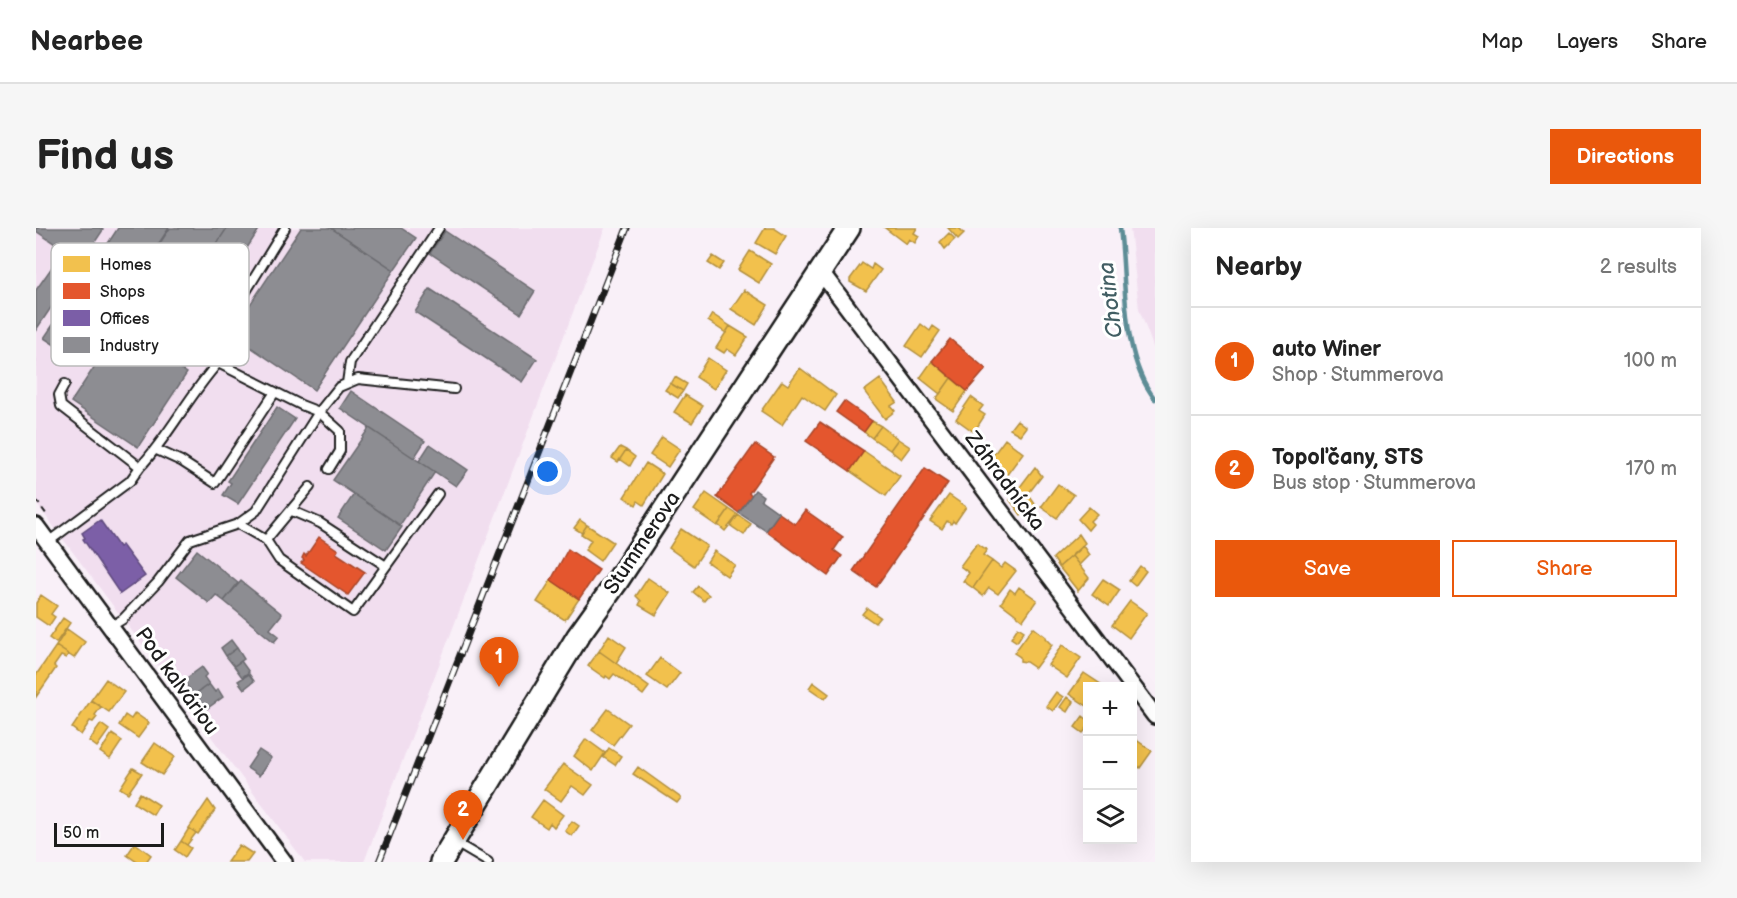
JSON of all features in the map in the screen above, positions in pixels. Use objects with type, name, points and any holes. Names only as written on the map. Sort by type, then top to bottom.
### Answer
[{"type":"street","name":"Stummerova","points":[[441,862],[578,636],[616,583],[849,228]]},
{"type":"street","name":"Záhradnícka","points":[[821,272],[1155,716]]},
{"type":"street","name":"Pod kalváriou","points":[[36,526],[284,862]]},
{"type":"lane","points":[[249,286],[285,228]]},
{"type":"lane","points":[[347,383],[350,362],[439,228]]},
{"type":"lane","points":[[48,542],[130,481],[157,450],[215,366]]},
{"type":"lane","points":[[224,366],[319,412],[340,430],[340,451],[328,469]]},
{"type":"lane","points":[[110,627],[123,619],[158,582],[190,540],[238,524],[256,511],[319,412],[339,387],[358,379],[454,389]]},
{"type":"lane","points":[[65,384],[59,395],[61,406],[140,467]]},
{"type":"lane","points":[[157,450],[181,461],[215,483],[275,392]]},
{"type":"lane","points":[[266,540],[310,487]]},
{"type":"lane","points":[[238,524],[266,540],[279,560],[353,612],[438,494]]},
{"type":"lane","points":[[292,511],[320,523],[386,566]]},
{"type":"lane","points":[[453,841],[486,862]]},
{"type":"shaded area","points":[[36,228],[605,228],[364,862],[305,862],[36,503]]},
{"type":"shaded area","points":[[1130,228],[1155,228],[1155,352],[1139,309]]},
{"type":"building: Homes","points":[[765,228],[774,228],[786,236],[775,254],[756,243]]},
{"type":"building: Homes","points":[[885,228],[917,228],[914,233],[919,236],[915,243],[909,239],[906,244]]},
{"type":"building: Homes","points":[[948,228],[959,228],[964,233],[958,239]]},
{"type":"building: Homes","points":[[949,233],[955,239],[945,249],[940,242]]},
{"type":"building: Homes","points":[[750,251],[771,264],[759,283],[738,270]]},
{"type":"building: Homes","points":[[713,256],[724,263],[719,270],[708,263]]},
{"type":"building: Homes","points":[[862,263],[871,269],[873,264],[881,270],[866,291],[850,282]]},
{"type":"building: Homes","points":[[744,290],[768,305],[756,325],[731,309]]},
{"type":"building: Homes","points":[[712,314],[730,326],[726,333],[708,321]]},
{"type":"building: Homes","points":[[921,324],[930,331],[933,326],[940,331],[922,357],[906,346]]},
{"type":"building: Homes","points":[[730,326],[748,337],[736,355],[727,349],[724,353],[716,348]]},
{"type":"building: Homes","points":[[708,358],[726,370],[714,389],[696,377]]},
{"type":"building: Homes","points":[[932,361],[951,378],[940,394],[920,378]]},
{"type":"building: Homes","points":[[800,368],[836,395],[825,411],[802,395],[782,425],[761,411],[782,381],[788,385]]},
{"type":"building: Homes","points":[[675,377],[687,384],[683,391],[671,384]]},
{"type":"building: Homes","points":[[951,378],[967,391],[953,411],[936,399]]},
{"type":"building: Homes","points":[[880,379],[897,402],[891,406],[895,411],[885,419],[864,391]]},
{"type":"building: Homes","points":[[670,383],[683,391],[678,398],[665,390]]},
{"type":"building: Homes","points":[[685,395],[703,406],[692,423],[674,412]]},
{"type":"building: Homes","points":[[971,397],[983,406],[979,411],[985,415],[974,432],[956,419]]},
{"type":"building: Homes","points":[[1017,420],[1026,427],[1020,435],[1010,429]]},
{"type":"building: Homes","points":[[872,421],[881,426],[872,438],[864,432]]},
{"type":"building: Homes","points":[[881,426],[898,439],[890,450],[872,438]]},
{"type":"building: Homes","points":[[662,437],[680,449],[668,467],[650,455]]},
{"type":"building: Homes","points":[[898,439],[910,447],[901,459],[890,450]]},
{"type":"building: Homes","points":[[1005,439],[1023,453],[1006,476],[988,462]]},
{"type":"building: Homes","points":[[620,447],[626,450],[618,462],[612,458]]},
{"type":"building: Homes","points":[[626,450],[635,457],[630,466],[620,459]]},
{"type":"building: Homes","points":[[864,451],[900,476],[886,496],[850,471]]},
{"type":"building: Homes","points":[[646,463],[663,474],[644,505],[638,501],[636,505],[624,497]]},
{"type":"building: Homes","points":[[1035,467],[1042,476],[1028,494],[1035,504],[1021,515],[1010,500]]},
{"type":"building: Homes","points":[[1058,484],[1074,495],[1057,518],[1041,507]]},
{"type":"building: Homes","points":[[706,493],[729,509],[717,526],[694,510]]},
{"type":"building: Homes","points":[[949,495],[966,507],[955,523],[953,521],[951,524],[947,521],[942,529],[930,521]]},
{"type":"building: Homes","points":[[1089,507],[1097,514],[1090,521],[1093,524],[1088,530],[1078,519]]},
{"type":"building: Homes","points":[[729,509],[738,515],[725,531],[718,525]]},
{"type":"building: Homes","points":[[738,515],[751,524],[744,535],[731,526]]},
{"type":"building: Homes","points":[[580,520],[587,525],[582,533],[574,528]]},
{"type":"building: Homes","points":[[587,525],[613,542],[600,561],[585,550],[591,540],[581,534]]},
{"type":"building: Homes","points":[[681,529],[707,546],[694,566],[669,548]]},
{"type":"building: Homes","points":[[1079,534],[1085,543],[1059,567],[1053,558]]},
{"type":"building: Homes","points":[[977,543],[987,550],[983,555],[992,561],[973,588],[963,581],[969,573],[960,566]]},
{"type":"building: Homes","points":[[1083,546],[1089,555],[1079,565],[1072,556]]},
{"type":"building: Homes","points":[[714,551],[735,565],[727,576],[707,562]]},
{"type":"building: Homes","points":[[1072,556],[1089,578],[1078,591],[1059,567]]},
{"type":"building: Homes","points":[[992,561],[1001,568],[1005,563],[1016,571],[998,594],[989,588],[983,596],[973,588]]},
{"type":"building: Homes","points":[[1140,566],[1146,571],[1135,586],[1129,581]]},
{"type":"building: Homes","points":[[648,578],[670,593],[656,615],[639,605],[641,601],[636,596]]},
{"type":"building: Homes","points":[[1103,579],[1120,590],[1109,606],[1092,594]]},
{"type":"building: Homes","points":[[551,580],[579,599],[565,620],[537,602]]},
{"type":"building: Homes","points":[[698,586],[709,595],[704,601],[693,592]]},
{"type":"building: Homes","points":[[1019,587],[1037,600],[1023,620],[1001,603],[1010,589],[1015,593]]},
{"type":"building: Homes","points":[[41,595],[57,606],[51,614],[55,617],[49,626],[36,617],[36,603]]},
{"type":"building: Homes","points":[[1130,601],[1147,613],[1129,638],[1112,625]]},
{"type":"building: Homes","points":[[867,608],[880,617],[875,623],[862,614]]},
{"type":"building: Homes","points":[[63,618],[70,623],[56,643],[49,638]]},
{"type":"building: Homes","points":[[1018,627],[1024,631],[1017,642],[1011,638]]},
{"type":"building: Homes","points":[[1033,627],[1052,645],[1035,668],[1020,661],[1020,657],[1014,653]]},
{"type":"building: Homes","points":[[67,629],[85,642],[74,658],[56,646]]},
{"type":"building: Homes","points":[[609,635],[626,647],[616,663],[599,651]]},
{"type":"building: Homes","points":[[1062,645],[1081,658],[1067,678],[1048,665]]},
{"type":"building: Homes","points":[[56,646],[68,654],[66,658],[61,656],[54,666],[56,668],[36,697],[36,675]]},
{"type":"building: Homes","points":[[599,651],[649,687],[643,695],[614,674],[610,679],[606,676],[605,678],[588,666]]},
{"type":"building: Homes","points":[[660,658],[680,673],[667,690],[647,676]]},
{"type":"building: Homes","points":[[1084,673],[1098,682],[1083,682],[1083,703],[1069,694]]},
{"type":"building: Homes","points":[[106,679],[124,692],[109,712],[91,700]]},
{"type":"building: Homes","points":[[813,682],[829,694],[825,699],[809,688]]},
{"type":"building: Homes","points":[[1056,692],[1063,697],[1053,711],[1046,706]]},
{"type":"building: Homes","points":[[1067,697],[1073,702],[1067,712],[1060,707]]},
{"type":"building: Homes","points":[[91,700],[101,707],[95,715],[97,717],[93,722],[90,721],[81,735],[72,728]]},
{"type":"building: Homes","points":[[608,709],[629,724],[613,745],[592,730]]},
{"type":"building: Homes","points":[[135,713],[149,723],[138,738],[119,725],[125,715],[131,719]]},
{"type":"building: Homes","points":[[1083,716],[1083,733],[1075,727]]},
{"type":"building: Homes","points":[[101,724],[109,730],[97,747],[89,741]]},
{"type":"building: Homes","points":[[112,734],[122,741],[110,759],[100,752]]},
{"type":"building: Homes","points":[[586,739],[605,753],[593,771],[574,756]]},
{"type":"building: Homes","points":[[1137,740],[1152,751],[1140,768],[1137,766]]},
{"type":"building: Homes","points":[[155,743],[175,757],[162,775],[142,762]]},
{"type":"building: Homes","points":[[609,748],[621,756],[615,765],[603,757]]},
{"type":"building: Homes","points":[[563,764],[593,785],[585,795],[572,786],[561,801],[544,789]]},
{"type":"building: Homes","points":[[638,767],[681,798],[677,803],[633,774]]},
{"type":"building: Homes","points":[[133,768],[142,773],[128,793],[120,788]]},
{"type":"building: Homes","points":[[140,793],[159,805],[153,815],[134,803]]},
{"type":"building: Homes","points":[[208,800],[215,810],[198,834],[189,828]]},
{"type":"building: Homes","points":[[543,800],[563,815],[554,827],[550,823],[547,828],[531,817]]},
{"type":"building: Homes","points":[[572,821],[579,826],[572,836],[565,831]]},
{"type":"building: Homes","points":[[189,828],[196,833],[187,845],[181,841]]},
{"type":"building: Homes","points":[[181,841],[191,848],[185,857],[175,850]]},
{"type":"building: Homes","points":[[135,843],[151,855],[146,862],[137,862],[127,855]]},
{"type":"building: Homes","points":[[239,845],[253,854],[247,862],[227,862]]},
{"type":"building: Shops","points":[[950,339],[986,369],[967,391],[932,361]]},
{"type":"building: Shops","points":[[844,401],[872,421],[864,432],[836,412]]},
{"type":"building: Shops","points":[[820,422],[864,451],[850,471],[806,441]]},
{"type":"building: Shops","points":[[755,444],[774,457],[749,493],[752,495],[739,513],[717,497]]},
{"type":"building: Shops","points":[[925,468],[948,483],[876,587],[853,571]]},
{"type":"building: Shops","points":[[805,510],[843,537],[834,550],[842,556],[828,576],[766,531],[779,513],[795,524]]},
{"type":"building: Shops","points":[[319,537],[338,550],[336,553],[365,572],[348,595],[301,563],[304,560],[302,558],[304,554],[306,556]]},
{"type":"building: Shops","points":[[568,549],[599,570],[579,599],[551,580]]},
{"type":"building: Offices","points":[[100,520],[119,547],[122,545],[145,576],[120,594],[83,539],[85,538],[82,533]]},
{"type":"building: Industry","points":[[36,228],[100,228],[103,230],[94,243],[54,243],[36,231]]},
{"type":"building: Industry","points":[[118,228],[169,228],[159,243],[108,243]]},
{"type":"building: Industry","points":[[170,228],[227,228],[217,243],[160,243]]},
{"type":"building: Industry","points":[[227,228],[260,228],[249,245],[249,243],[217,243]]},
{"type":"building: Industry","points":[[301,228],[331,228],[394,270],[314,390],[249,346],[249,306]]},
{"type":"building: Industry","points":[[331,228],[401,228],[416,238],[394,270]]},
{"type":"building: Industry","points":[[445,231],[535,291],[521,314],[430,253]]},
{"type":"building: Industry","points":[[51,269],[51,308],[36,330],[36,290]]},
{"type":"building: Industry","points":[[430,289],[537,359],[522,382],[415,312]]},
{"type":"building: Industry","points":[[51,328],[51,343],[44,338]]},
{"type":"building: Industry","points":[[95,366],[177,366],[187,373],[138,447],[71,402]]},
{"type":"building: Industry","points":[[351,391],[425,441],[414,458],[340,408]]},
{"type":"building: Industry","points":[[277,407],[295,419],[238,504],[223,495],[231,483],[228,481]]},
{"type":"building: Industry","points":[[369,428],[435,472],[400,525],[333,480]]},
{"type":"building: Industry","points":[[430,444],[468,470],[456,486],[419,461]]},
{"type":"building: Industry","points":[[755,490],[763,496],[761,500],[779,513],[766,531],[739,513]]},
{"type":"building: Industry","points":[[354,494],[402,527],[386,550],[338,518]]},
{"type":"building: Industry","points":[[197,550],[238,583],[224,601],[216,595],[209,603],[176,577]]},
{"type":"building: Industry","points":[[241,581],[282,614],[270,629],[279,636],[274,642],[224,601]]},
{"type":"building: Industry","points":[[231,640],[237,648],[226,656],[221,648]]},
{"type":"building: Industry","points":[[237,648],[244,659],[234,666],[226,656]]},
{"type":"building: Industry","points":[[241,661],[249,672],[242,677],[234,666]]},
{"type":"building: Industry","points":[[202,667],[207,674],[204,677],[209,684],[194,695],[183,681]]},
{"type":"building: Industry","points":[[249,674],[254,681],[244,689],[238,681]]},
{"type":"building: Industry","points":[[209,684],[215,692],[218,689],[223,697],[205,710],[194,695]]},
{"type":"building: Industry","points":[[259,750],[271,758],[259,776],[247,768]]},
{"type":"waterway","name":"Chotina","points":[[1120,228],[1130,340],[1144,381],[1155,399]]},
{"type":"railway","points":[[379,862],[627,228]]},
{"type":"place","name":"auto Winer","points":[[499,687]]},
{"type":"place","name":"Topoľčany, STS","points":[[463,840]]}]
